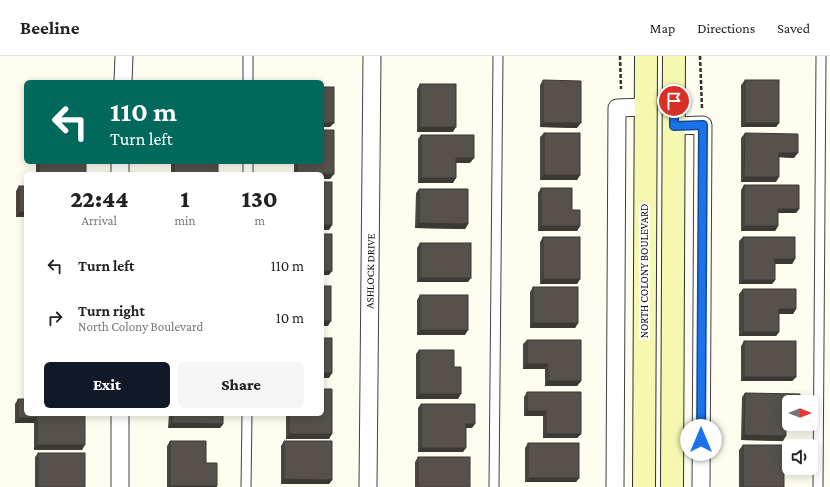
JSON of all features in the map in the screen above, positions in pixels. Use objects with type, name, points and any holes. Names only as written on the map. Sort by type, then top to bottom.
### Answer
[{"type":"main road","name":"NORTH COLONY BOULEVARD","points":[[644,487],[646,56]]},
{"type":"main road","points":[[672,487],[674,56]]},
{"type":"street","points":[[123,80],[124,56]]},
{"type":"street","name":"ASHLOCK DRIVE","points":[[368,487],[372,56]]},
{"type":"street","points":[[615,487],[618,108],[646,107]]},
{"type":"street","points":[[674,126],[703,125],[701,487]]},
{"type":"street","points":[[120,416],[120,487]]},
{"type":"lane","points":[[248,56],[248,80]]},
{"type":"lane","points":[[494,487],[498,56]]},
{"type":"lane","points":[[818,487],[821,56]]},
{"type":"lane","points":[[246,487],[247,416]]},
{"type":"path","points":[[618,108],[621,94],[620,56]]},
{"type":"path","points":[[700,56],[703,125]]},
{"type":"building","points":[[543,80],[581,81],[581,123],[543,123]]},
{"type":"building","points":[[745,80],[779,80],[779,123],[745,123]]},
{"type":"building","points":[[420,84],[456,84],[456,127],[420,127]]},
{"type":"building","points":[[324,87],[334,87],[334,123],[324,123]]},
{"type":"building","points":[[324,130],[334,130],[334,174],[324,174],[324,172],[297,172],[297,164],[324,164]]},
{"type":"building","points":[[544,133],[580,133],[580,175],[544,175]]},
{"type":"building","points":[[745,133],[798,134],[798,153],[779,153],[779,177],[744,177]]},
{"type":"building","points":[[421,135],[474,135],[474,158],[456,158],[456,178],[421,178]]},
{"type":"building","points":[[39,164],[86,164],[86,172],[39,172]]},
{"type":"building","points":[[174,164],[218,164],[218,172],[174,172]]},
{"type":"building","points":[[324,182],[332,182],[332,225],[324,225]]},
{"type":"building","points":[[744,185],[799,185],[799,209],[778,209],[778,226],[744,226]]},
{"type":"building","points":[[19,186],[24,186],[24,212],[19,212]]},
{"type":"building","points":[[541,188],[572,188],[572,210],[580,210],[580,226],[541,226]]},
{"type":"building","points":[[419,189],[468,189],[468,224],[419,223]]},
{"type":"building","points":[[324,234],[332,234],[332,271],[324,271]]},
{"type":"building","points":[[543,237],[580,237],[580,279],[543,279]]},
{"type":"building","points":[[743,237],[795,237],[795,259],[775,259],[775,280],[743,280]]},
{"type":"building","points":[[420,243],[471,243],[471,278],[420,278]]},
{"type":"building","points":[[324,286],[331,286],[331,321],[324,321]]},
{"type":"building","points":[[533,287],[578,287],[578,323],[533,323]]},
{"type":"building","points":[[743,289],[796,289],[796,309],[779,309],[779,332],[743,332]]},
{"type":"building","points":[[420,295],[468,295],[468,330],[420,330]]},
{"type":"building","points":[[324,338],[332,338],[332,373],[324,373]]},
{"type":"building","points":[[527,340],[581,340],[581,381],[548,381],[548,364],[527,364]]},
{"type":"building","points":[[744,341],[796,341],[796,377],[744,377]]},
{"type":"building","points":[[419,350],[454,350],[454,367],[461,367],[461,394],[419,394]]},
{"type":"building","points":[[324,389],[332,389],[332,434],[289,434],[289,416],[324,416]]},
{"type":"building","points":[[527,392],[581,392],[581,434],[546,434],[546,411],[527,411]]},
{"type":"building","points":[[745,393],[800,394],[782,395],[782,431],[786,431],[786,436],[744,435]]},
{"type":"building","points":[[18,399],[24,399],[24,416],[85,416],[85,445],[37,445],[37,418],[18,418]]},
{"type":"building","points":[[421,404],[475,404],[475,424],[466,424],[466,448],[421,448]]},
{"type":"building","points":[[172,416],[223,416],[223,424],[172,423]]},
{"type":"building","points":[[170,441],[206,441],[206,463],[217,463],[217,486],[170,486]]},
{"type":"building","points":[[284,441],[332,441],[332,480],[284,479]]},
{"type":"building","points":[[528,443],[579,443],[579,478],[528,478]]},
{"type":"building","points":[[743,445],[782,445],[782,475],[784,475],[784,487],[743,487]]},
{"type":"building","points":[[38,453],[85,453],[85,487],[38,487]]},
{"type":"building","points":[[418,457],[470,457],[470,487],[418,487]]},
{"type":"route","points":[[674,101],[674,126],[703,125],[701,440]]}]
